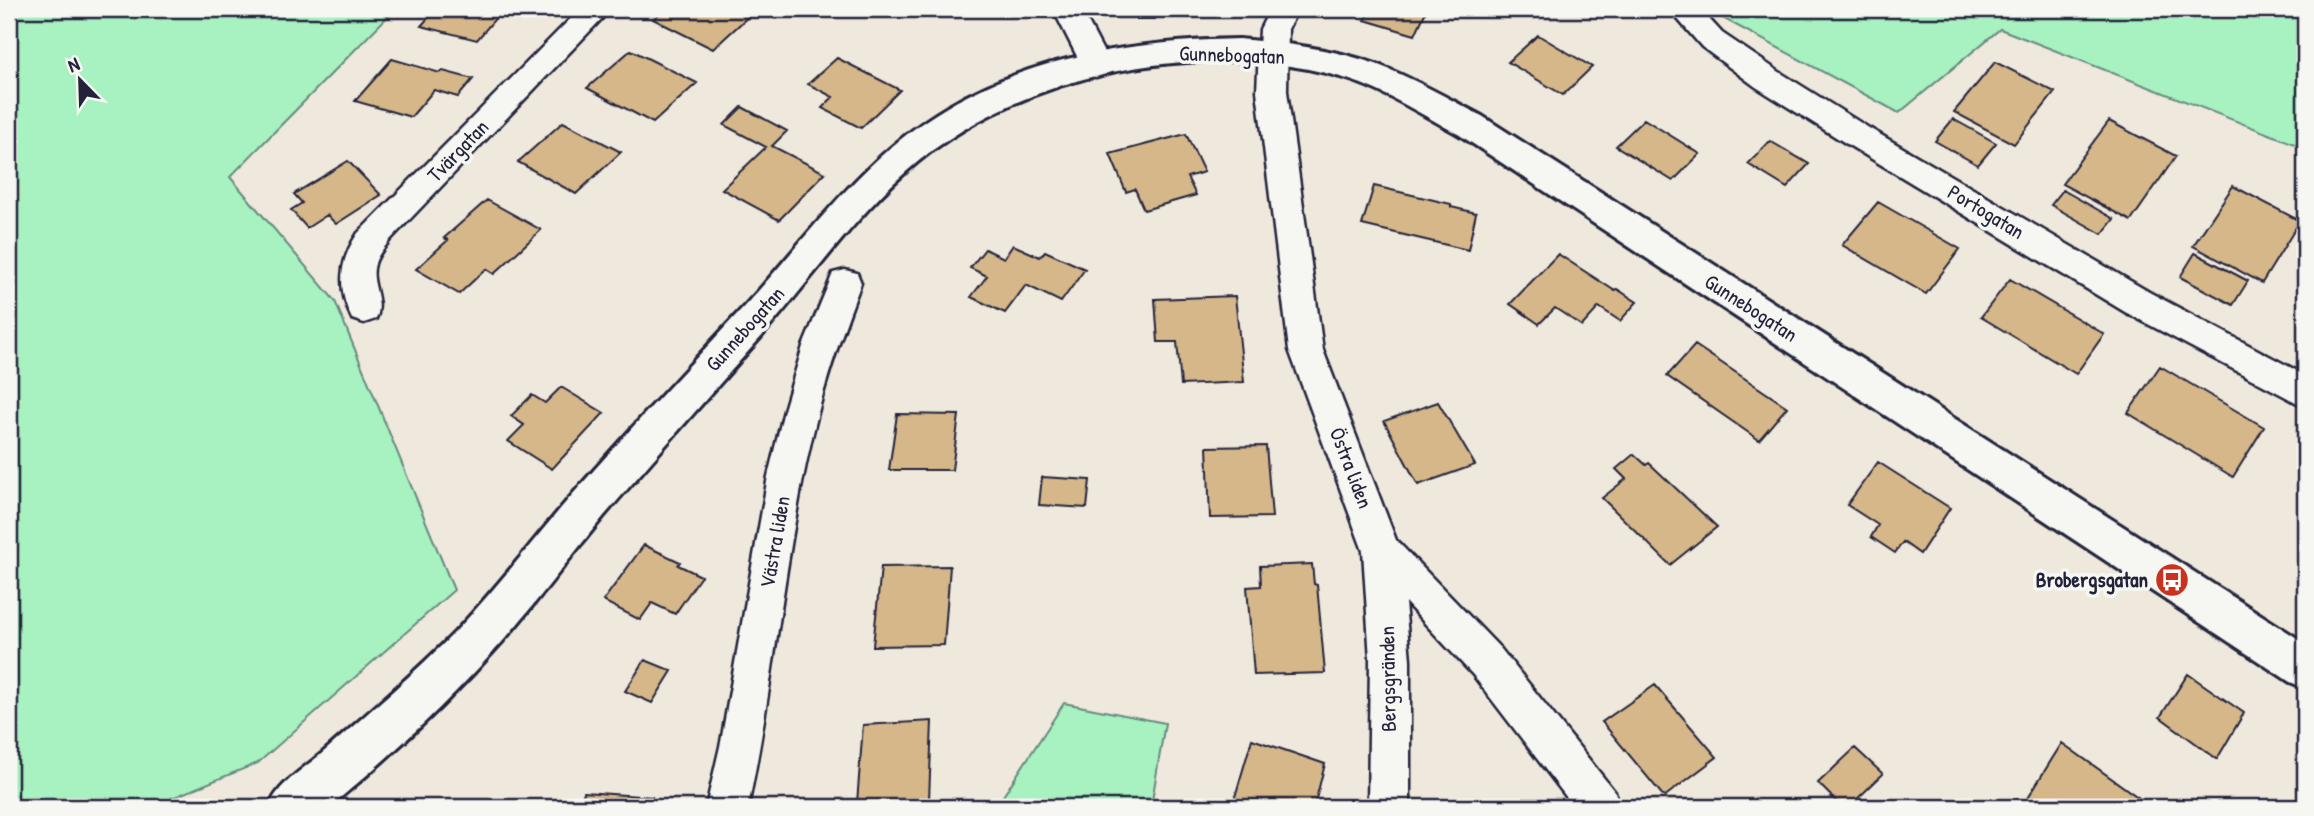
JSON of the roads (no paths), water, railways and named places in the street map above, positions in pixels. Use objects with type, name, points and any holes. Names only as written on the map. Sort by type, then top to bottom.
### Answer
[{"type":"street","name":"Tvärgatan","points":[[364,309],[355,270],[362,251],[597,9]]},
{"type":"street","points":[[1067,9],[1096,66]]},
{"type":"street","points":[[1272,53],[1274,29],[1284,9]]},
{"type":"street","name":"Portogatan","points":[[1683,9],[1712,40],[1847,129],[2137,302],[2305,392]]},
{"type":"street","name":"Gunnebogatan","points":[[292,807],[321,786],[476,640],[634,452],[774,299],[838,221],[886,169],[943,125],[991,99],[1048,77],[1160,54],[1200,51],[1272,53],[1343,66],[1379,77],[1470,125],[2305,667]]},
{"type":"street","name":"Östra liden","points":[[1272,53],[1272,91],[1306,350],[1382,551],[1487,662],[1600,807]]},
{"type":"street","name":"Västra liden","points":[[727,807],[741,754],[788,472],[807,383],[826,326],[845,283]]},
{"type":"street","name":"Bergsgränden","points":[[1382,551],[1390,660],[1389,807]]},
{"type":"place","name":"Brobergsgatan","points":[[2172,580]]}]
